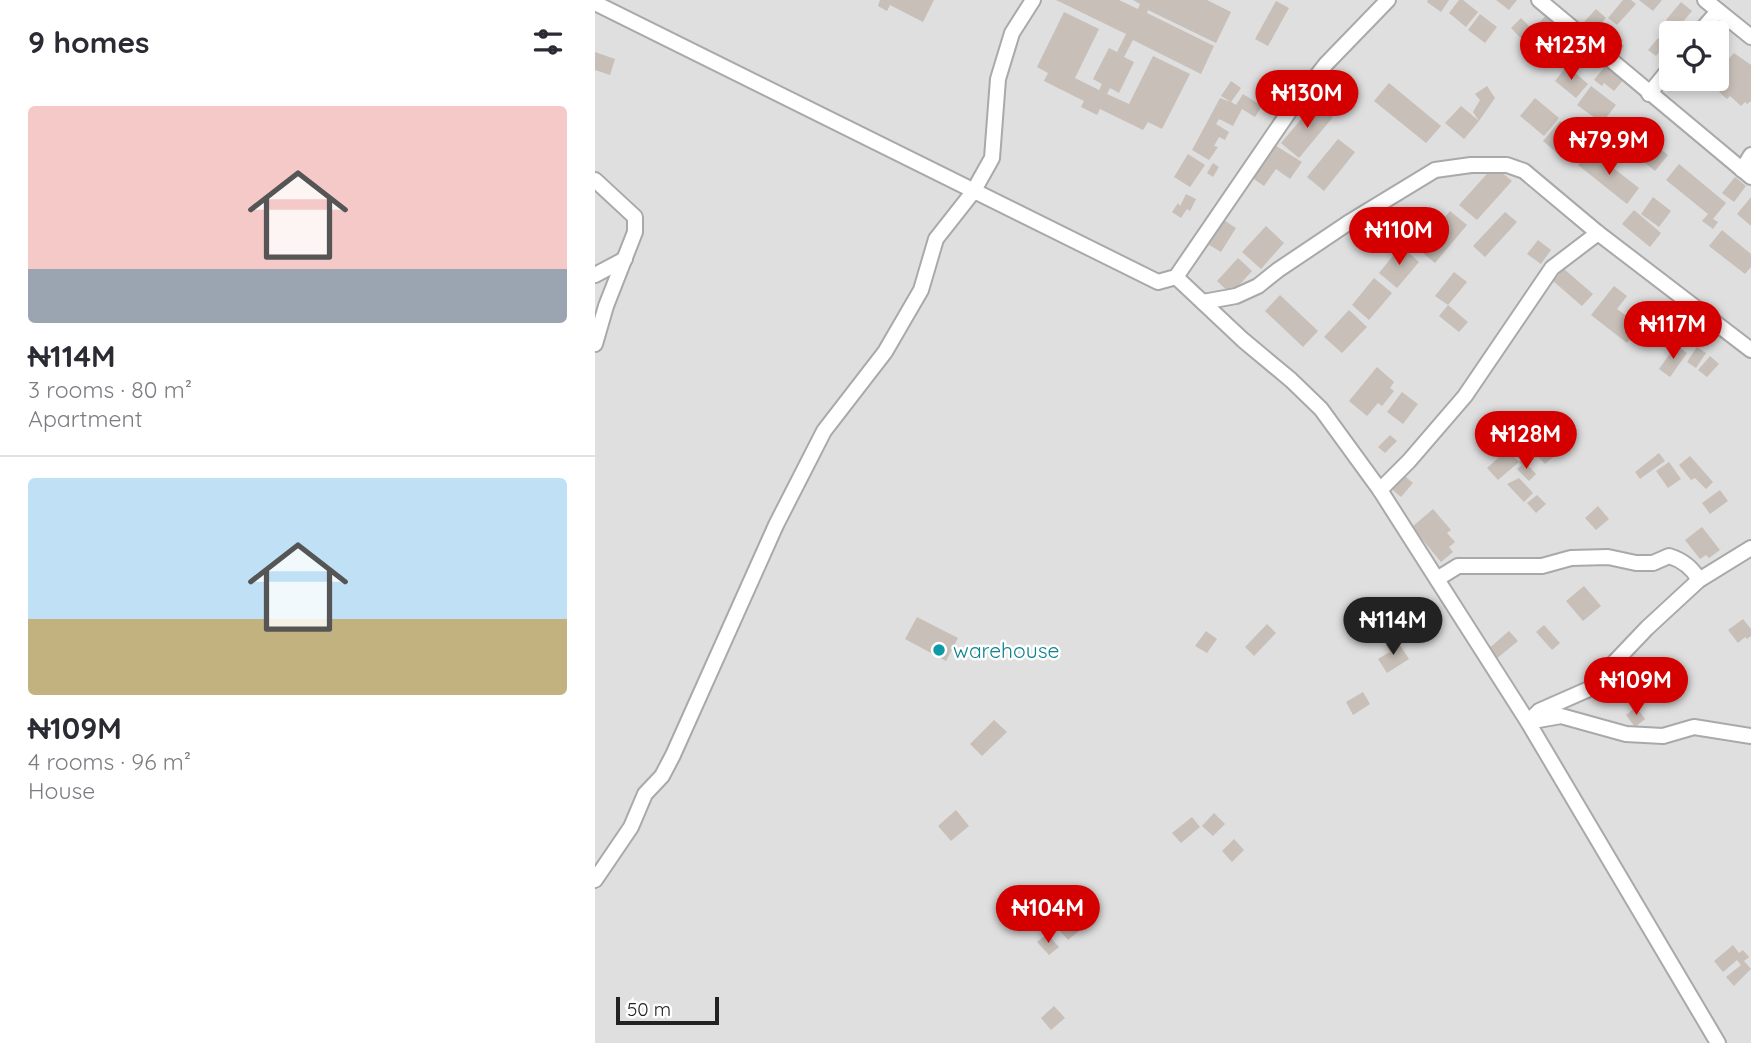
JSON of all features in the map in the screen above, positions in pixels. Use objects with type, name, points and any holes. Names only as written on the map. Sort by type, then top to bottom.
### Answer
[{"type":"street","points":[[595,880],[631,827],[645,794],[662,776],[673,755],[776,526],[824,431],[885,352],[921,290],[936,239],[973,192],[992,158],[998,79],[1012,33],[1033,0]]},
{"type":"street","points":[[595,3],[1158,282],[1176,277],[1291,109],[1326,64],[1388,0]]},
{"type":"street","points":[[1539,0],[1747,174],[1751,155]]},
{"type":"street","points":[[1705,0],[1751,37]]},
{"type":"street","points":[[1709,21],[1718,10]]},
{"type":"street","points":[[1649,94],[1659,82]]},
{"type":"street","points":[[1203,302],[1236,296],[1258,286],[1347,223],[1435,170],[1471,165],[1507,165],[1524,172],[1598,233],[1751,350]]},
{"type":"street","points":[[595,180],[635,217],[635,232],[606,306],[595,344]]},
{"type":"street","points":[[1380,490],[1465,396],[1552,268],[1598,233]]},
{"type":"street","points":[[595,275],[625,259]]},
{"type":"street","points":[[1176,277],[1321,409],[1380,490],[1528,722],[1718,1043]]},
{"type":"street","points":[[1528,722],[1539,711],[1589,689],[1647,628],[1699,580],[1751,548]]},
{"type":"street","points":[[1437,579],[1458,566],[1542,566],[1571,558],[1608,557],[1636,563],[1653,563],[1669,556],[1694,571],[1699,580]]},
{"type":"street","points":[[1528,722],[1561,716],[1626,734],[1663,736],[1694,727],[1751,736]]},
{"type":"shaded area","points":[[595,0],[1751,0],[1751,1043],[595,1043]]},
{"type":"building","points":[[880,0],[934,0],[923,22],[890,5],[887,11],[878,6]]},
{"type":"building","points":[[1056,0],[1119,0],[1138,9],[1140,4],[1133,0],[1207,0],[1231,12],[1216,43],[1148,10],[1147,13],[1214,46],[1201,74],[1133,40],[1124,57],[1134,62],[1119,93],[1110,88],[1107,94],[1129,104],[1153,56],[1190,74],[1162,129],[1148,122],[1143,130],[1100,109],[1097,115],[1081,107],[1084,101],[1044,81],[1048,73],[1037,67],[1064,12],[1099,29],[1075,78],[1099,90],[1102,84],[1093,79],[1109,48],[1117,52],[1126,34]]},
{"type":"building","points":[[1449,0],[1441,12],[1427,2]]},
{"type":"building","points":[[1459,0],[1463,0],[1478,12],[1466,27],[1449,13]]},
{"type":"building","points":[[1496,0],[1517,0],[1509,10]]},
{"type":"building","points":[[1623,0],[1631,0],[1636,4],[1617,25],[1608,18]]},
{"type":"building","points":[[1639,0],[1662,0],[1653,11]]},
{"type":"building","points":[[1276,1],[1289,8],[1268,46],[1255,39]]},
{"type":"building","points":[[1681,2],[1692,11],[1684,21],[1666,20]]},
{"type":"building","points":[[1596,9],[1606,18],[1594,31],[1584,22]]},
{"type":"building","points":[[1551,11],[1561,22],[1532,50],[1511,28],[1521,18],[1532,29]]},
{"type":"building","points":[[1480,14],[1497,27],[1485,43],[1468,30]]},
{"type":"building","points":[[1606,26],[1613,32],[1606,40],[1599,35]]},
{"type":"building","points":[[1615,33],[1623,40],[1620,43],[1624,46],[1618,52],[1607,41]]},
{"type":"building","points":[[1659,39],[1659,52],[1656,56],[1648,50]]},
{"type":"building","points":[[595,52],[615,59],[610,75],[595,70]]},
{"type":"building","points":[[1734,53],[1751,65],[1751,101],[1741,106],[1730,96],[1727,99],[1719,92],[1729,91],[1729,58]]},
{"type":"building","points":[[1606,65],[1624,79],[1614,91],[1604,83],[1602,86],[1594,80]]},
{"type":"building","points":[[1567,66],[1588,84],[1576,98],[1555,81]]},
{"type":"building","points":[[1231,81],[1241,88],[1231,102],[1221,96]]},
{"type":"building","points":[[1389,83],[1441,126],[1426,143],[1374,101]]},
{"type":"building","points":[[1487,86],[1495,98],[1479,121],[1473,112],[1480,100],[1475,94]]},
{"type":"building","points":[[1591,86],[1616,105],[1602,123],[1577,105]]},
{"type":"building","points":[[1243,94],[1262,106],[1255,117],[1242,109],[1233,126],[1219,119],[1216,124],[1229,132],[1225,140],[1219,137],[1214,146],[1218,147],[1209,160],[1192,150],[1220,98],[1236,105]]},
{"type":"building","points":[[1535,98],[1559,118],[1544,136],[1520,116]]},
{"type":"building","points":[[1315,103],[1333,117],[1299,158],[1281,143]]},
{"type":"building","points":[[1461,106],[1479,121],[1464,139],[1445,123]]},
{"type":"building","points":[[1620,117],[1668,155],[1655,171],[1607,132]]},
{"type":"building","points":[[1560,121],[1582,141],[1565,160],[1543,141]]},
{"type":"building","points":[[1338,139],[1355,152],[1324,191],[1307,177]]},
{"type":"building","points":[[1273,144],[1302,162],[1290,179],[1276,169],[1264,186],[1251,177]]},
{"type":"building","points":[[1590,150],[1639,188],[1627,204],[1578,165]]},
{"type":"building","points":[[1188,154],[1205,165],[1190,187],[1174,177]]},
{"type":"building","points":[[1213,163],[1219,167],[1213,177],[1207,173]]},
{"type":"building","points":[[1679,164],[1726,203],[1713,219],[1718,222],[1713,229],[1702,221],[1708,214],[1666,180]]},
{"type":"building","points":[[1494,166],[1512,181],[1477,220],[1459,205]]},
{"type":"building","points":[[1735,177],[1746,186],[1734,202],[1722,193]]},
{"type":"building","points":[[1186,194],[1196,199],[1190,211],[1187,209],[1181,218],[1172,212],[1178,203],[1180,206]]},
{"type":"building","points":[[1653,197],[1671,211],[1659,227],[1641,214]]},
{"type":"building","points":[[1751,197],[1751,226],[1737,214]]},
{"type":"building","points":[[1634,210],[1661,233],[1650,247],[1622,224]]},
{"type":"building","points":[[1450,211],[1467,225],[1435,263],[1418,249]]},
{"type":"building","points":[[1505,212],[1517,222],[1485,257],[1473,246]]},
{"type":"building","points":[[1222,219],[1236,228],[1221,252],[1206,243]]},
{"type":"building","points":[[1266,226],[1284,243],[1261,269],[1242,252]]},
{"type":"building","points":[[1722,230],[1751,254],[1751,267],[1745,274],[1709,246]]},
{"type":"building","points":[[1538,240],[1551,250],[1541,264],[1527,254]]},
{"type":"building","points":[[1401,246],[1419,262],[1397,288],[1379,273]]},
{"type":"building","points":[[1238,258],[1252,271],[1231,294],[1217,281]]},
{"type":"building","points":[[1564,269],[1593,294],[1582,306],[1553,281]]},
{"type":"building","points":[[1454,272],[1467,282],[1448,305],[1435,296]]},
{"type":"building","points":[[1374,278],[1392,293],[1369,320],[1352,305]]},
{"type":"building","points":[[1614,286],[1627,296],[1617,309],[1631,319],[1634,315],[1643,322],[1627,343],[1591,315]]},
{"type":"building","points":[[1280,295],[1318,331],[1303,347],[1265,311]]},
{"type":"building","points":[[1448,305],[1468,322],[1459,332],[1439,316]]},
{"type":"building","points":[[1349,310],[1367,327],[1342,353],[1324,337]]},
{"type":"building","points":[[1682,310],[1689,314],[1680,328],[1673,324]]},
{"type":"building","points":[[1666,320],[1679,331],[1665,347],[1653,336]]},
{"type":"building","points":[[1676,345],[1687,353],[1670,377],[1659,369]]},
{"type":"building","points":[[1697,347],[1706,353],[1696,368],[1687,362]]},
{"type":"building","points":[[1710,356],[1719,364],[1707,377],[1698,370]]},
{"type":"building","points":[[1377,367],[1394,382],[1390,388],[1394,391],[1382,406],[1378,403],[1367,416],[1349,401]]},
{"type":"building","points":[[1402,392],[1418,404],[1403,424],[1387,412]]},
{"type":"building","points":[[1534,425],[1559,452],[1545,464],[1520,438]]},
{"type":"building","points":[[1390,435],[1397,441],[1385,453],[1378,447]]},
{"type":"building","points":[[1507,450],[1519,462],[1498,480],[1487,468]]},
{"type":"building","points":[[1659,453],[1665,461],[1640,479],[1635,472]]},
{"type":"building","points":[[1690,456],[1713,482],[1706,489],[1695,478],[1691,480],[1679,465]]},
{"type":"building","points":[[1522,459],[1536,474],[1529,481],[1517,469],[1522,465],[1519,462]]},
{"type":"building","points":[[1669,462],[1681,479],[1668,488],[1656,471]]},
{"type":"building","points":[[1400,472],[1413,483],[1401,497],[1388,486]]},
{"type":"building","points":[[1519,478],[1533,493],[1524,502],[1507,484]]},
{"type":"building","points":[[1720,490],[1728,501],[1710,514],[1702,503]]},
{"type":"building","points":[[1537,495],[1546,504],[1536,513],[1527,503]]},
{"type":"building","points":[[1598,506],[1609,519],[1596,530],[1585,518]]},
{"type":"building","points":[[1433,509],[1451,530],[1447,533],[1455,542],[1449,547],[1453,552],[1441,562],[1412,527]]},
{"type":"building","points":[[1702,527],[1720,550],[1709,558],[1706,555],[1700,559],[1685,540]]},
{"type":"building","points":[[1584,586],[1601,606],[1583,621],[1566,601]]},
{"type":"building","name":"warehouse","points":[[917,617],[958,638],[946,661],[905,639]]},
{"type":"building","points":[[1743,619],[1751,629],[1751,636],[1738,643],[1728,630]]},
{"type":"building","points":[[1267,624],[1276,633],[1254,656],[1245,647]]},
{"type":"building","points":[[1544,625],[1560,643],[1552,650],[1536,632]]},
{"type":"building","points":[[1206,631],[1217,639],[1207,653],[1195,646]]},
{"type":"building","points":[[1509,631],[1518,641],[1495,660],[1487,650]]},
{"type":"building","points":[[1396,639],[1409,659],[1387,673],[1378,659],[1390,652],[1386,645]]},
{"type":"building","points":[[1363,692],[1370,704],[1353,715],[1346,702]]},
{"type":"building","points":[[1636,707],[1645,719],[1635,727],[1626,715]]},
{"type":"building","points":[[994,720],[1007,732],[982,756],[970,744]]},
{"type":"building","points":[[956,810],[969,826],[951,841],[938,826]]},
{"type":"building","points":[[1214,813],[1225,824],[1213,836],[1202,826]]},
{"type":"building","points":[[1192,817],[1200,827],[1181,843],[1172,833]]},
{"type":"building","points":[[1234,839],[1244,850],[1232,862],[1222,851]]},
{"type":"building","points":[[1079,916],[1086,925],[1068,940],[1060,931]]},
{"type":"building","points":[[1047,934],[1059,947],[1049,955],[1037,942]]},
{"type":"building","points":[[1733,945],[1739,953],[1743,950],[1749,957],[1744,961],[1751,969],[1734,986],[1726,977],[1741,965],[1737,960],[1723,972],[1714,961]]},
{"type":"building","points":[[1054,1006],[1065,1018],[1051,1030],[1041,1018]]},
{"type":"place","name":"warehouse","points":[[939,650]]}]
